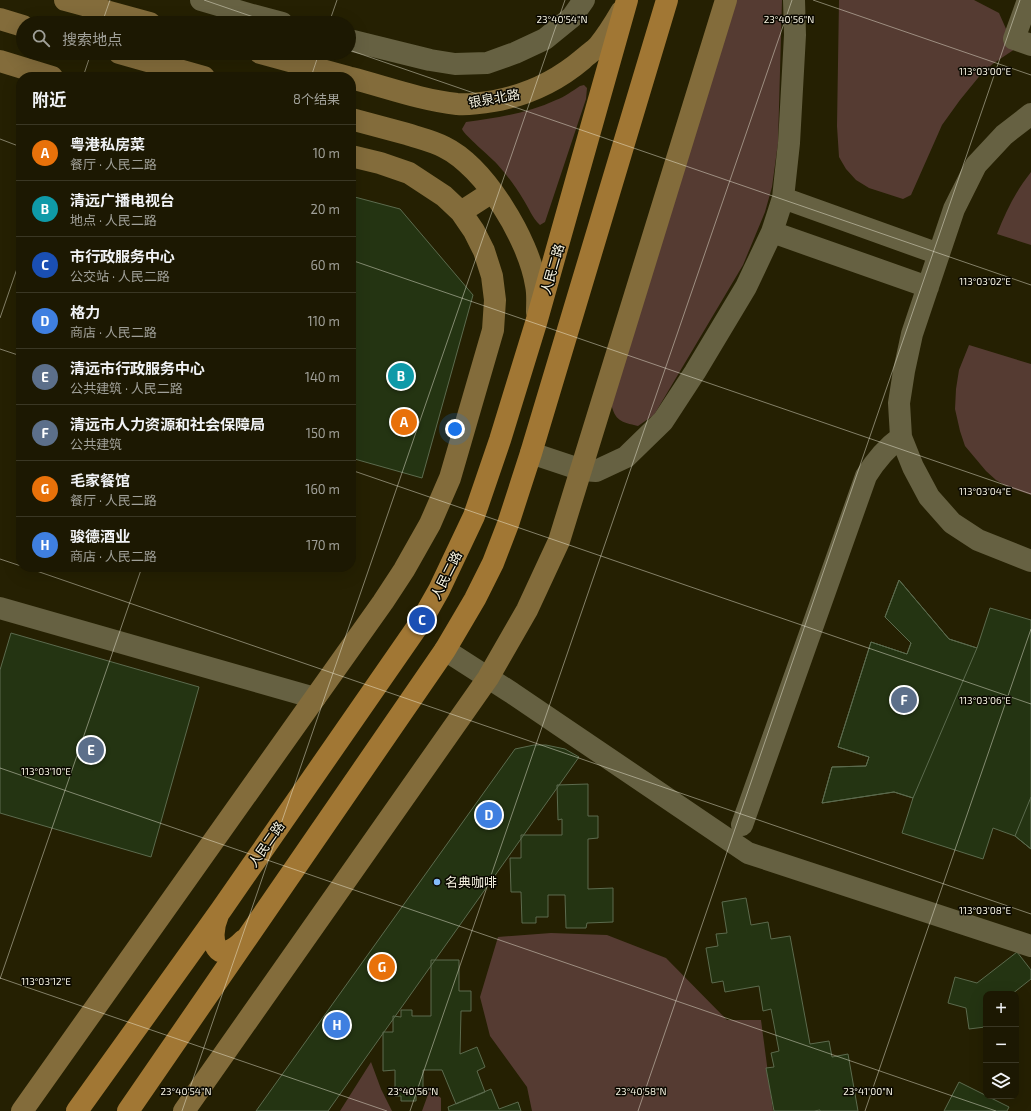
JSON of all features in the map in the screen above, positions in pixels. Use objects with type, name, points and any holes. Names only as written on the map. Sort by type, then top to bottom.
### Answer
[{"type":"main road","points":[[65,0],[124,16]]},
{"type":"main road","points":[[128,1111],[445,650],[475,599],[493,563],[531,453],[667,0]]},
{"type":"main road","points":[[184,1111],[488,678],[527,610],[556,548],[582,470],[726,0]]},
{"type":"main road","name":"银泉北路","points":[[356,79],[433,100],[459,104],[512,98],[553,81],[598,46],[611,30],[626,1]]},
{"type":"main road","name":"人民二路","points":[[77,1111],[220,910],[422,620],[439,590],[474,516],[500,440],[536,323],[626,1]]},
{"type":"main road","points":[[0,20],[16,24]]},
{"type":"main road","points":[[144,60],[186,72]]},
{"type":"main road","name":"银泉北路","points":[[286,60],[331,72]]},
{"type":"main road","points":[[0,61],[36,72]]},
{"type":"main road","points":[[356,120],[420,138],[444,147],[465,161],[479,175],[507,213],[532,266],[537,286],[536,323]]},
{"type":"main road","points":[[22,1111],[383,602],[404,570],[430,524],[450,478],[493,330],[495,300],[492,276],[474,231],[461,212],[444,196],[409,173],[380,163],[356,157]]},
{"type":"main road","points":[[461,212],[492,192]]},
{"type":"main road","points":[[220,910],[213,932],[216,946],[220,950],[226,952],[231,951],[250,934]]},
{"type":"street","points":[[202,0],[256,16]]},
{"type":"street","points":[[356,42],[430,60],[455,64],[487,62],[515,53],[546,39],[572,17],[584,0]]},
{"type":"street","points":[[531,453],[582,470],[596,471],[626,457],[663,421],[695,372],[746,287],[772,232],[783,198],[789,144],[795,35],[794,0]]},
{"type":"street","points":[[1028,0],[1014,39],[1031,45]]},
{"type":"street","points":[[1031,114],[1004,135],[976,166],[954,209],[912,334],[899,403],[901,437],[913,467],[929,497],[952,523],[978,540],[1031,561]]},
{"type":"street","points":[[783,198],[939,254]]},
{"type":"street","points":[[772,232],[928,287]]},
{"type":"street","points":[[742,825],[866,476],[877,459],[891,444],[901,437]]},
{"type":"street","points":[[0,608],[315,698]]},
{"type":"street","points":[[445,650],[748,853],[1031,946]]},
{"type":"shaded area","points":[[735,0],[782,0],[778,143],[772,187],[765,212],[743,265],[654,415],[638,426],[620,420],[615,414],[611,403]]},
{"type":"shaded area","points":[[839,0],[974,0],[999,13],[1015,49],[982,73],[960,100],[942,125],[911,195],[903,199],[869,188],[856,180],[846,169],[839,157],[837,126]]},
{"type":"shaded area","points":[[584,85],[587,88],[586,99],[545,222],[540,225],[504,172],[494,160],[462,129],[466,122],[489,119],[545,105]]},
{"type":"shaded area","points":[[1031,172],[1031,245],[997,234],[1012,202]]},
{"type":"shaded area","points":[[969,345],[1031,364],[1031,495],[1008,487],[996,480],[986,471],[965,446],[955,409],[959,370]]},
{"type":"shaded area","points":[[551,933],[607,935],[666,958],[727,1020],[761,1020],[773,1111],[532,1111],[527,1087],[490,1036],[480,997],[498,937]]},
{"type":"shaded area","points":[[371,1062],[381,1089],[392,1111],[340,1111]]},
{"type":"shaded area","points":[[430,1089],[441,1098],[441,1111],[422,1111]]},
{"type":"building","points":[[356,197],[400,209],[473,295],[422,478],[356,459]]},
{"type":"building","points":[[899,580],[949,639],[977,648],[990,608],[1031,620],[1031,849],[1015,836],[993,828],[983,859],[902,833],[913,798],[894,792],[822,803],[832,767],[866,766],[869,757],[838,747],[871,642],[907,654],[911,643],[885,617]]},
{"type":"building","points":[[899,580],[949,639],[977,648],[913,798],[894,792],[822,803],[832,767],[866,766],[869,757],[838,747],[871,642],[907,654],[911,643],[885,617]]},
{"type":"building","points":[[11,633],[199,687],[151,857],[0,813],[0,670]]},
{"type":"building","points":[[534,745],[546,745],[565,749],[579,757],[328,1111],[256,1111],[515,749]]},
{"type":"building","points":[[588,784],[588,816],[598,816],[598,838],[588,839],[588,889],[613,888],[613,922],[587,923],[586,928],[566,928],[565,895],[548,895],[548,917],[536,917],[536,923],[522,923],[521,892],[511,892],[510,858],[521,858],[521,835],[562,835],[562,819],[558,820],[557,785]]},
{"type":"building","points":[[1031,797],[1031,849],[1015,836]]},
{"type":"building","points":[[746,898],[751,925],[768,922],[771,939],[790,936],[810,1044],[829,1041],[832,1057],[848,1054],[858,1111],[774,1111],[766,1068],[774,1067],[771,1053],[779,1051],[771,1009],[763,1011],[759,986],[725,992],[723,981],[712,983],[706,948],[718,946],[716,934],[727,933],[722,902]]},
{"type":"building","points":[[1017,952],[1031,970],[1031,979],[1016,991],[983,991],[983,1027],[969,1029],[966,1008],[948,1003],[955,977],[977,983]]},
{"type":"building","points":[[431,960],[459,960],[459,991],[471,991],[471,1011],[461,1011],[460,1054],[477,1047],[485,1067],[477,1071],[485,1092],[456,1104],[442,1070],[423,1070],[423,1095],[416,1095],[416,1101],[401,1101],[401,1096],[395,1096],[395,1070],[383,1071],[383,1032],[393,1032],[393,1016],[401,1017],[401,1010],[412,1010],[412,1016],[431,1016]]},
{"type":"building","points":[[959,1082],[983,1094],[983,1099],[993,1099],[1009,1107],[1007,1111],[944,1111]]},
{"type":"building","points":[[491,1089],[499,1109],[518,1102],[521,1111],[449,1111],[448,1107]]},
{"type":"place","name":"清远广播电视台","points":[[401,376]]},
{"type":"place","name":"粤港私房菜","points":[[404,422]]},
{"type":"place","name":"市行政服务中心","points":[[422,620]]},
{"type":"place","name":"清远市人力资源和社会保障局","points":[[904,700]]},
{"type":"place","name":"清远市行政服务中心","points":[[91,750]]},
{"type":"place","name":"格力","points":[[489,815]]},
{"type":"place","name":"名典咖啡","points":[[437,882]]},
{"type":"place","name":"毛家餐馆","points":[[382,967]]},
{"type":"place","name":"骏德酒业","points":[[337,1025]]}]
